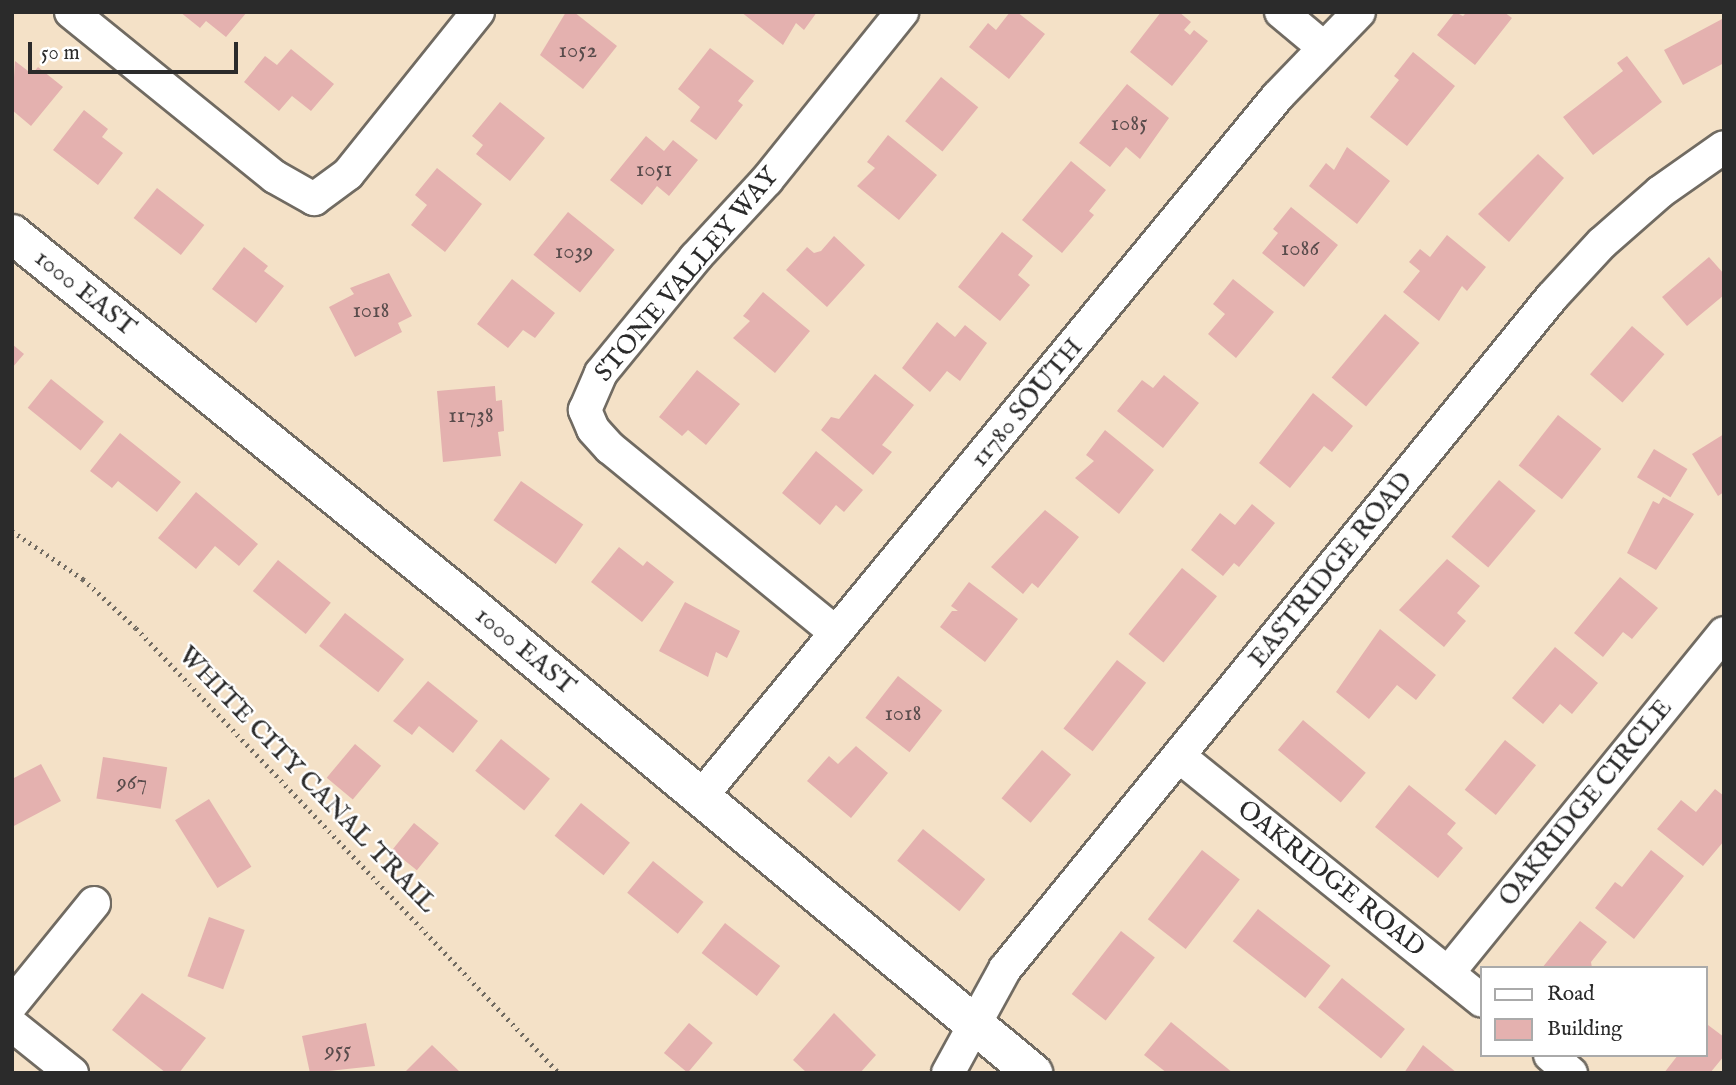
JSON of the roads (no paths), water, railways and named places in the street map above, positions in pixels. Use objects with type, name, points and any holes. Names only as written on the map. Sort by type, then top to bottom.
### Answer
[{"type":"street","points":[[71,12],[275,177],[314,199],[348,174],[478,12]]},
{"type":"street","name":"STONE VALLEY WAY","points":[[835,632],[610,448],[585,410],[601,373],[695,258],[767,180],[902,12]]},
{"type":"street","points":[[1281,12],[1323,47]]},
{"type":"street","name":"11780 SOUTH","points":[[699,799],[1323,47],[1359,12]]},
{"type":"street","name":"EASTRIDGE ROAD","points":[[948,1073],[1005,970],[1551,298],[1650,201],[1724,147]]},
{"type":"street","name":"1000 EAST","points":[[12,234],[466,601],[699,799],[1033,1073]]},
{"type":"street","name":"OAKRIDGE CIRCLE","points":[[1448,973],[1724,633]]},
{"type":"street","name":"OAKRIDGE ROAD","points":[[1180,757],[1480,999]]},
{"type":"street","points":[[12,1004],[94,902]]},
{"type":"street","points":[[12,1025],[72,1073]]},
{"type":"street","points":[[1552,1057],[1572,1073]]}]
